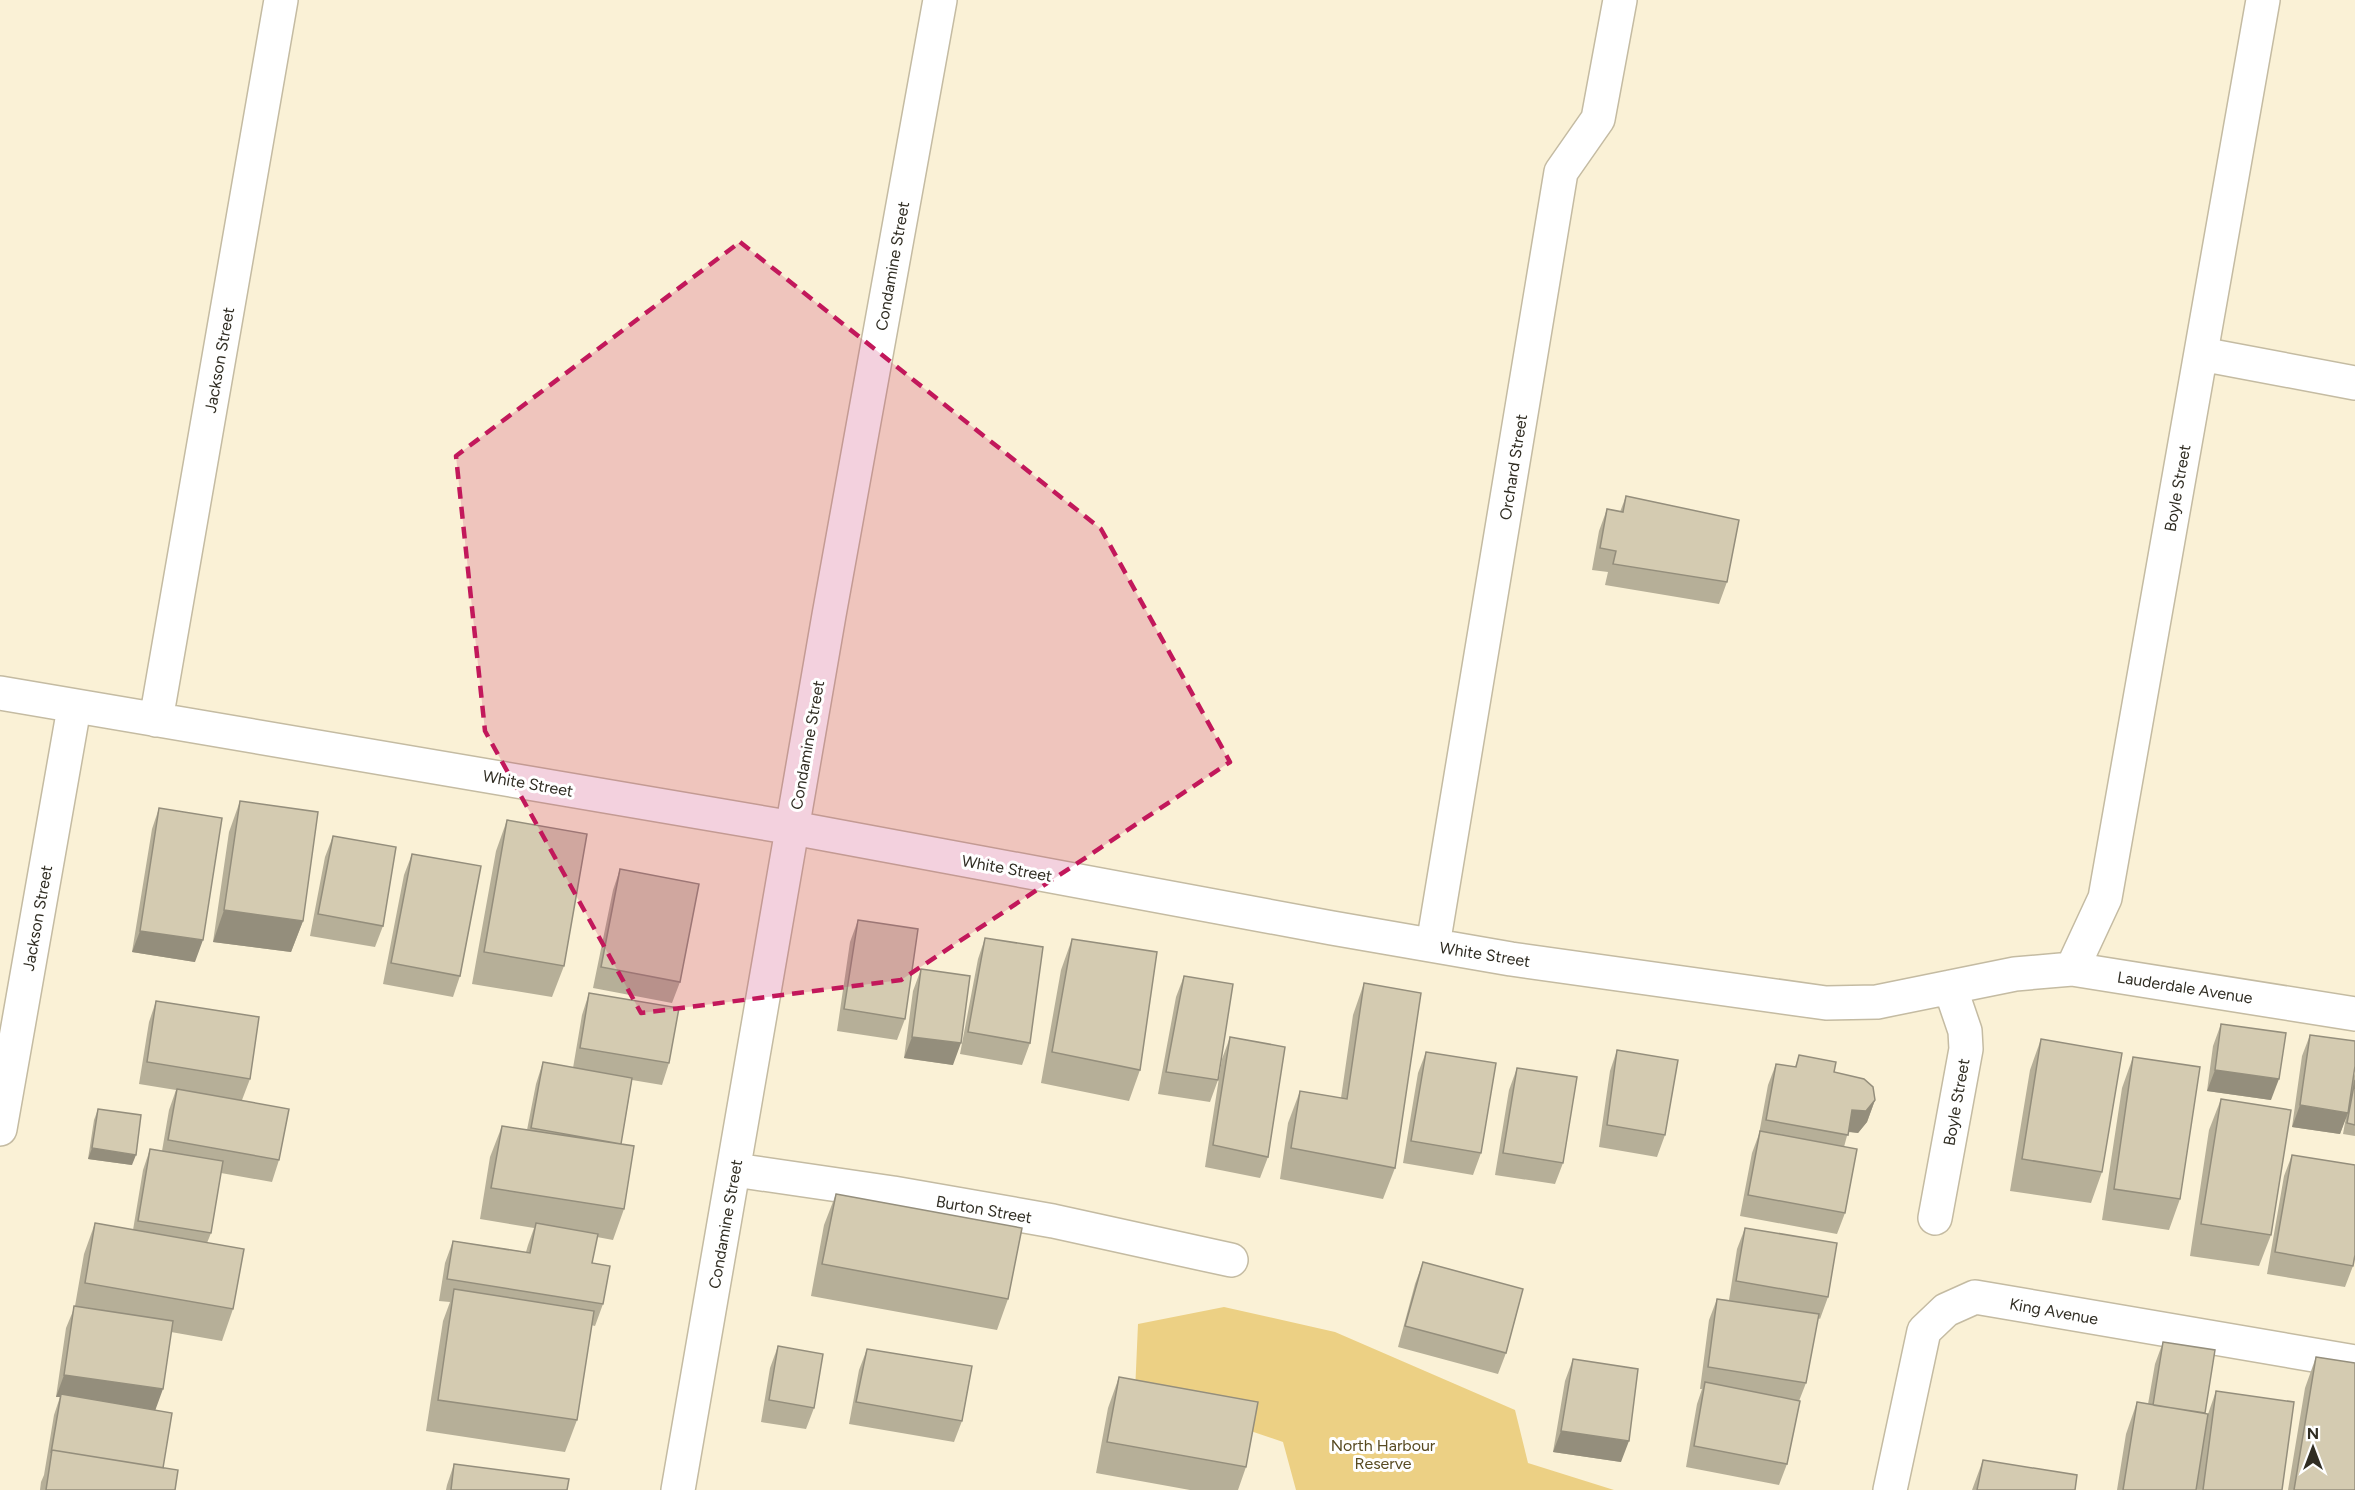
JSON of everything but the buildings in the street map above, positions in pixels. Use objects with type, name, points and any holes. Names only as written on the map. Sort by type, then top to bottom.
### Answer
[{"type":"street","name":"Jackson Street","points":[[156,720],[281,0]]},
{"type":"street","name":"Condamine Street","points":[[678,1490],[940,0]]},
{"type":"street","name":"Orchard Street","points":[[1433,945],[1561,172],[1598,119],[1620,0]]},
{"type":"street","name":"Boyle Street","points":[[2072,969],[2105,898],[2263,0]]},
{"type":"street","points":[[2201,354],[2355,383]]},
{"type":"street","name":"White Street","points":[[0,693],[75,708],[793,828],[1511,959],[1826,1003],[1876,1002],[2015,974]]},
{"type":"street","name":"Jackson Street","points":[[0,1129],[75,708]]},
{"type":"street","name":"Lauderdale Avenue","points":[[2015,974],[2072,969],[2355,1014]]},
{"type":"street","name":"Boyle Street","points":[[1935,1218],[1966,1049],[1965,1031],[1950,987]]},
{"type":"street","name":"Burton Street","points":[[735,1170],[893,1193],[1041,1219],[1232,1260]]},
{"type":"street","name":"King Avenue","points":[[1890,1490],[1924,1331],[1946,1310],[1975,1297],[2355,1362]]},
{"type":"highlighted area","points":[[740,242],[1101,529],[1230,762],[901,980],[641,1013],[485,731],[456,456]]},
{"type":"green space","name":"North Harbour Reserve","points":[[1224,1307],[1335,1332],[1515,1410],[1528,1463],[1614,1490],[1296,1490],[1283,1442],[1135,1392],[1138,1324]]}]
